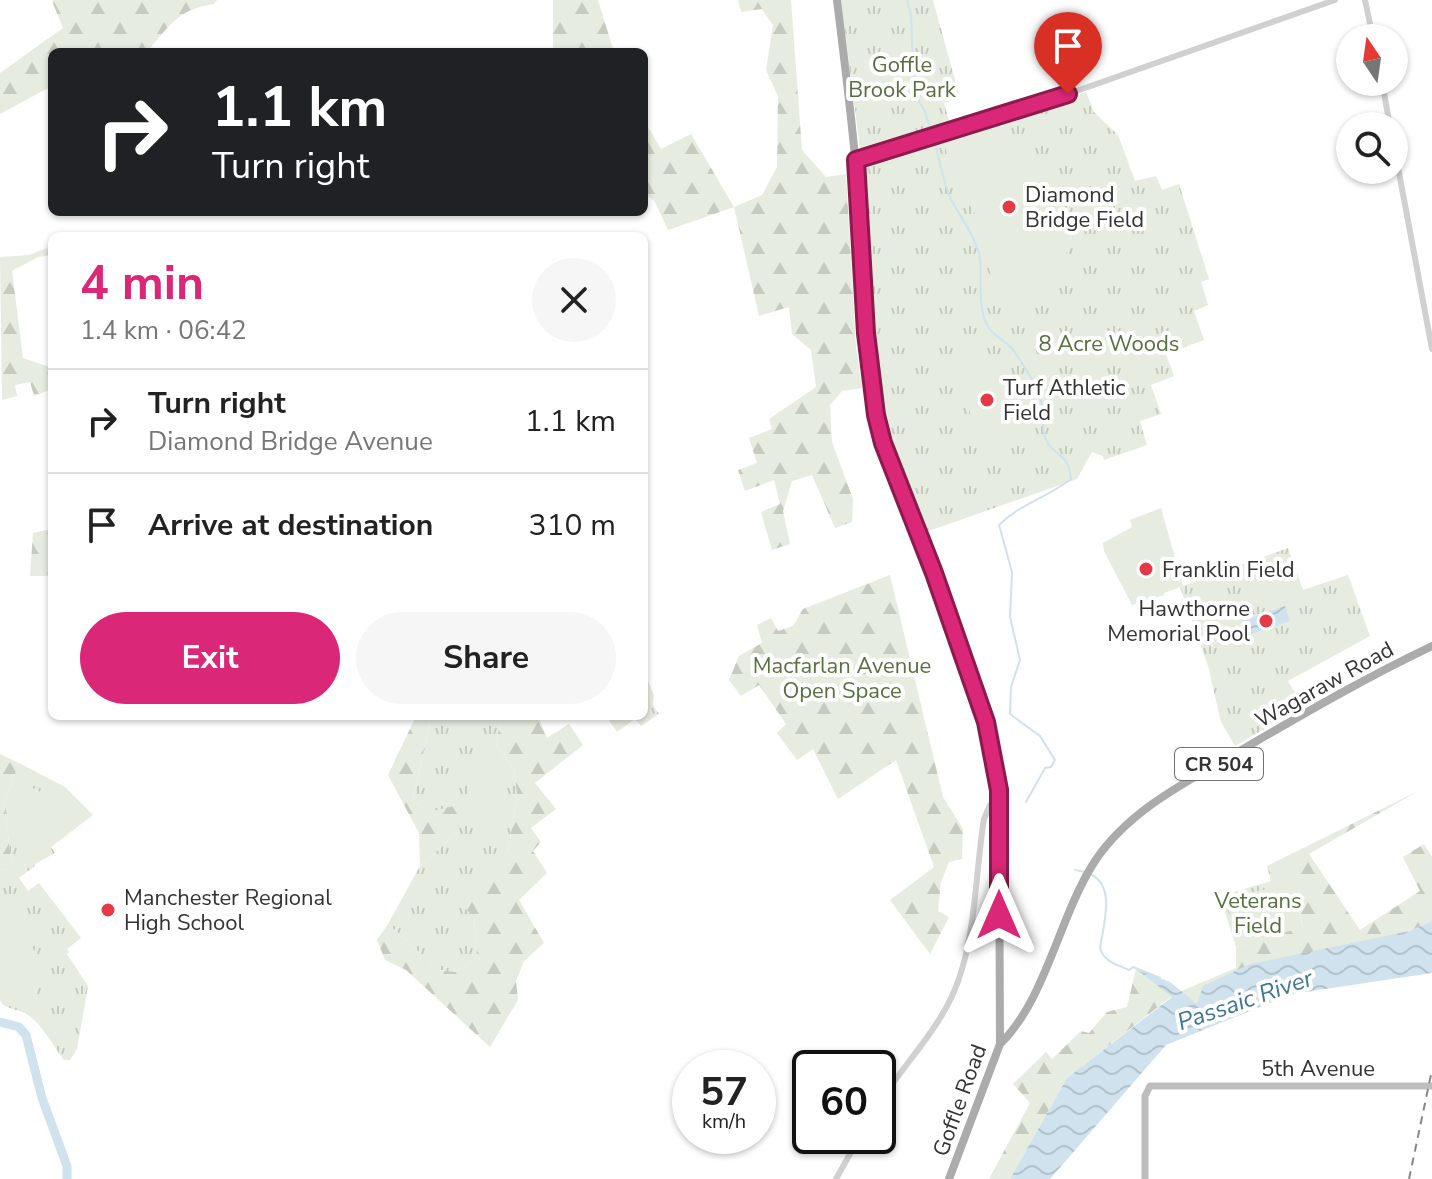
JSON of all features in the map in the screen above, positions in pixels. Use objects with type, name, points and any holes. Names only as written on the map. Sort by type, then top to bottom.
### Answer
[{"type":"main road","name":"Goffle Road","points":[[837,0],[856,160],[866,333],[878,424],[977,692],[991,744],[1000,802],[1000,1044],[949,1179]]},
{"type":"main road","name":"Wagaraw Road","points":[[1000,1044],[1023,1019],[1088,873],[1118,834],[1149,806],[1330,698],[1432,646]]},
{"type":"main road","name":"5th Avenue","points":[[1145,1179],[1147,1090],[1153,1085],[1432,1086]]},
{"type":"street","points":[[856,160],[1097,84],[1335,0]]},
{"type":"street","points":[[1365,0],[1370,24]]},
{"type":"street","points":[[1401,184],[1432,349]]},
{"type":"street","points":[[896,1080],[942,1015],[954,992],[968,937],[984,819],[990,805],[1000,802]]},
{"type":"street","points":[[836,1179],[850,1154]]},
{"type":"green space","points":[[217,0],[214,4],[183,15],[150,48],[48,48],[48,88],[0,114],[0,73],[63,28],[52,1]]},
{"type":"green space","points":[[553,0],[598,0],[613,48],[553,48]]},
{"type":"green space","points":[[738,0],[791,0],[802,150],[826,177],[846,174],[856,347],[862,388],[842,391],[830,405],[832,442],[853,499],[852,522],[835,528],[812,475],[792,481],[783,511],[790,544],[772,550],[761,512],[780,504],[774,480],[745,491],[738,470],[757,463],[749,438],[772,429],[769,419],[816,387],[811,350],[792,334],[789,307],[759,316],[734,207],[762,195],[777,167],[778,96],[766,70],[773,25],[762,9],[741,12]]},
{"type":"green space","name":"Goffle Brook Park","points":[[841,0],[933,0],[960,98],[944,103],[950,124],[864,151],[860,149]]},
{"type":"green space","name":"Goffle Brook Park","points":[[1086,92],[1094,112],[1118,135],[1135,181],[1156,176],[1162,190],[1179,184],[1209,279],[1201,282],[1208,305],[1194,311],[1204,340],[1166,354],[1174,376],[1151,385],[1161,414],[1140,421],[1147,445],[1104,460],[1103,456],[1092,452],[1077,479],[923,533],[879,413],[868,329],[861,173],[869,160]]},
{"type":"green space","name":"Diamond Bridge Field","points":[[1000,120],[1013,134],[1033,166],[1046,194],[1053,224],[1068,244],[1061,271],[1048,286],[1004,306],[994,292],[986,237],[949,164],[943,138]]},
{"type":"green space","points":[[648,127],[661,149],[691,134],[734,207],[668,230],[655,202],[648,196]]},
{"type":"green space","points":[[48,248],[48,256],[38,257],[12,271],[23,358],[48,367],[48,391],[34,396],[30,382],[15,385],[17,396],[2,400],[0,257],[29,255]]},
{"type":"green space","name":"Turf Athletic Field","points":[[996,354],[1018,436],[979,446],[957,365]]},
{"type":"green space","name":"Franklin Field","points":[[1161,508],[1183,586],[1132,605],[1104,551],[1103,543],[1132,527],[1130,520]]},
{"type":"green space","points":[[48,530],[48,576],[30,576],[33,533]]},
{"type":"green space","points":[[1288,548],[1303,590],[1348,575],[1370,636],[1288,681],[1303,706],[1235,746],[1221,722],[1208,666],[1180,587]]},
{"type":"green space","points":[[1290,554],[1303,590],[1249,610],[1236,573]]},
{"type":"green space","name":"Macfarlan Avenue Open Space","points":[[890,575],[943,797],[963,829],[962,859],[949,862],[941,882],[938,911],[949,917],[930,954],[890,900],[934,867],[896,760],[838,799],[813,749],[797,760],[777,733],[786,724],[759,685],[741,696],[729,680],[739,656],[762,643],[757,625],[771,618],[778,631],[793,626],[803,609]]},
{"type":"green space","points":[[648,681],[654,695],[653,705],[659,714],[641,726],[636,720],[648,720]]},
{"type":"green space","points":[[414,720],[430,720],[413,801],[430,812],[457,805],[459,831],[420,866],[419,833],[388,775]]},
{"type":"green space","points":[[430,720],[500,720],[496,744],[514,770],[517,794],[508,852],[489,869],[474,916],[477,957],[456,972],[439,970],[388,924],[420,866],[459,831],[413,801]]},
{"type":"green space","points":[[500,720],[540,720],[547,738],[569,724],[583,745],[535,783],[556,809],[531,828],[541,842],[533,851],[547,873],[519,900],[544,943],[524,961],[516,981],[518,1000],[490,1047],[406,970],[385,960],[377,940],[388,924],[439,970],[456,972],[477,957],[474,916],[453,899],[508,852],[517,794],[514,770],[496,744]]},
{"type":"green space","points":[[609,720],[634,720],[617,732]]},
{"type":"green space","points":[[497,750],[512,819],[476,827],[461,758]]},
{"type":"green space","points":[[0,754],[19,763],[4,803],[12,866],[0,871]]},
{"type":"green space","points":[[19,763],[65,787],[93,815],[51,847],[55,853],[19,878],[28,891],[39,883],[81,938],[67,949],[67,954],[88,986],[77,1049],[70,1060],[64,1060],[34,1019],[0,1001],[0,871],[12,866],[4,803]]},
{"type":"green space","points":[[19,780],[81,815],[24,862],[11,834],[7,804]]},
{"type":"green space","points":[[1420,790],[1309,854],[1360,930],[1420,891],[1403,857],[1424,844],[1432,857],[1432,921],[1197,1004],[1179,992],[1236,968],[1236,947],[1303,927],[1292,882],[1271,881],[1267,866]]},
{"type":"green space","name":"Veterans Field","points":[[1271,881],[1292,881],[1303,928],[1236,947],[1220,896]]},
{"type":"green space","points":[[1285,885],[1293,918],[1234,931],[1226,898]]},
{"type":"green space","points":[[0,893],[48,973],[44,975],[37,993],[23,1000],[14,1000],[0,993]]},
{"type":"green space","points":[[1136,969],[1172,996],[1067,1078],[1010,1179],[989,1179],[1030,1103],[1013,1084],[1046,1052],[1052,1059],[1081,1031],[1089,1033],[1107,1012],[1127,1007]]},
{"type":"water","name":"Hawthorne Memorial Pool","points":[[1285,606],[1290,621],[1246,636],[1241,621]]},
{"type":"water","name":"Passaic River","points":[[1432,921],[1432,973],[1292,994],[1166,1045],[1050,1179],[1010,1179],[1067,1078],[1172,997],[1136,969],[1170,982],[1197,1004],[1203,986],[1250,964],[1410,931]]},
{"type":"waterway","points":[[907,0],[911,15],[914,92],[932,134]]},
{"type":"waterway","points":[[934,140],[948,192],[979,253],[981,298],[987,325],[1013,350],[1036,386],[1046,440],[1064,459],[1071,479],[1016,511],[999,525],[1012,572],[1010,617],[1020,660],[1011,687],[1010,714],[1040,736],[1055,760],[1051,767],[1045,768],[1026,802]]},
{"type":"waterway","points":[[1075,870],[1085,872]]},
{"type":"waterway","points":[[1092,875],[1104,889],[1106,898],[1102,953],[1108,960],[1129,970],[1133,967],[1160,978]]},
{"type":"waterway","points":[[0,1022],[19,1027],[26,1035],[42,1098],[67,1166],[67,1179]]},
{"type":"railway","points":[[1409,1179],[1432,1070]]},
{"type":"place","name":"Diamond Bridge Field","points":[[1009,207]]},
{"type":"place","name":"Turf Athletic Field","points":[[987,400]]},
{"type":"place","name":"Franklin Field","points":[[1146,569]]},
{"type":"place","name":"Hawthorne Memorial Pool","points":[[1266,621]]},
{"type":"place","name":"Manchester Regional High School","points":[[108,910]]},
{"type":"route","points":[[999,915],[999,790],[986,722],[934,573],[883,443],[876,415],[866,333],[856,160],[1068,94]]},
{"type":"park label","name":"8 Acre Woods","points":[[1109,343]]}]
